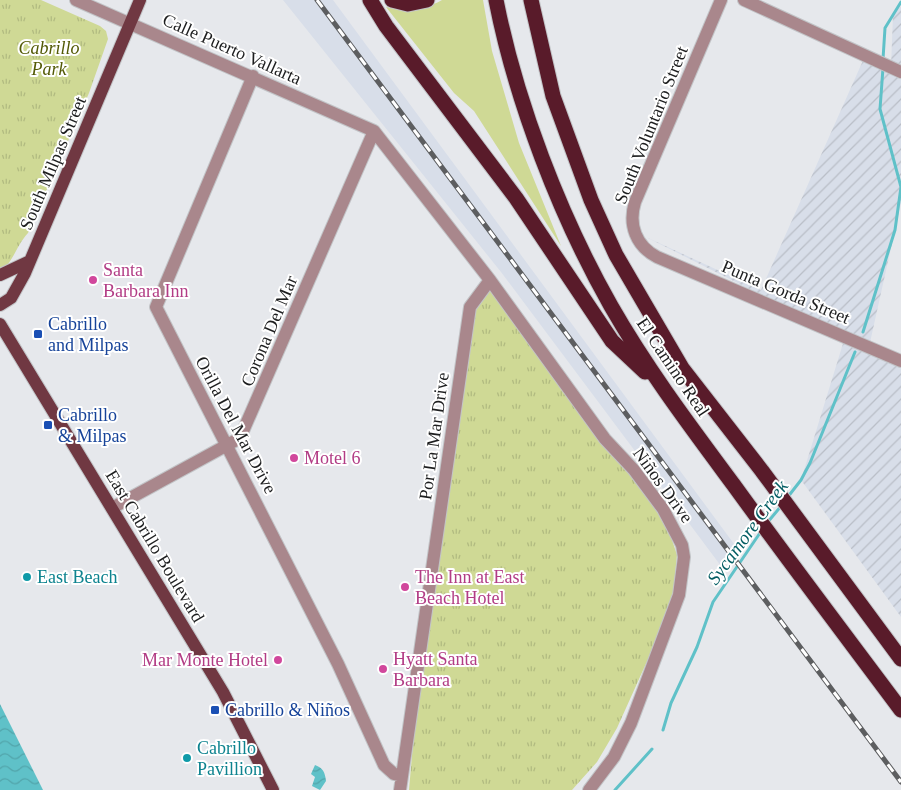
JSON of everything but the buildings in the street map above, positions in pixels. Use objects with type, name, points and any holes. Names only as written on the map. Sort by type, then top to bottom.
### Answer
[{"type":"highway","points":[[370,0],[386,26],[516,198],[612,341],[663,390]]},
{"type":"highway","points":[[392,0],[408,4],[426,0]]},
{"type":"highway","name":"El Camino Real","points":[[496,0],[520,88],[562,204],[583,252],[611,306],[663,390],[901,710]]},
{"type":"highway","name":"El Camino Real","points":[[531,0],[553,96],[591,200],[616,255],[682,368],[762,470],[901,659]]},
{"type":"main road","name":"South Milpas Street","points":[[0,305],[11,298],[30,261],[129,22],[140,0]]},
{"type":"main road","points":[[0,275],[30,261]]},
{"type":"main road","name":"East Cabrillo Boulevard","points":[[0,324],[223,692],[273,790]]},
{"type":"street","name":"Calle Puerto Vallarta","points":[[76,0],[253,76],[374,131]]},
{"type":"street","name":"South Voluntario Street","points":[[657,257],[646,250],[638,240],[632,221],[633,208],[721,0]]},
{"type":"street","points":[[744,0],[896,69]]},
{"type":"street","name":"Orilla Del Mar Drive","points":[[253,76],[156,307],[338,664],[384,765],[394,774],[402,776]]},
{"type":"street","points":[[374,131],[490,280]]},
{"type":"street","name":"Corona Del Mar","points":[[112,508],[228,447],[244,434],[374,131]]},
{"type":"street","name":"Punta Gorda Street","points":[[657,257],[901,361]]},
{"type":"street","name":"Por La Mar Drive","points":[[400,790],[470,308],[490,280]]},
{"type":"street","name":"Niños Drive","points":[[490,280],[605,439],[640,478],[663,509],[682,545],[684,557],[679,595],[667,632],[632,723],[597,787]]},
{"type":"shaded area","points":[[283,0],[333,0],[737,548],[721,566],[501,272]]},
{"type":"shaded area","points":[[901,6],[901,203],[869,347],[901,361],[901,617],[801,480],[845,337],[646,237],[761,290],[865,56],[891,67],[893,15]]},
{"type":"green space","name":"Cabrillo Park","points":[[0,0],[41,0],[100,26],[106,31],[108,39],[89,93],[28,233],[9,263],[0,272]]},
{"type":"green space","points":[[442,0],[483,0],[492,51],[519,143],[561,246],[474,111],[454,93],[386,7],[415,9]]},
{"type":"green space","points":[[490,280],[667,525],[677,555],[673,594],[653,648],[617,728],[597,762],[572,790],[409,790],[420,664],[470,307]]},
{"type":"water","points":[[0,704],[43,790],[0,790]]},
{"type":"water","points":[[315,765],[322,769],[326,778],[320,790],[312,786],[315,777],[311,774]]},
{"type":"waterway","name":"Sycamore Creek","points":[[883,59],[885,28],[901,2]]},
{"type":"waterway","name":"Sycamore Creek","points":[[863,332],[895,230],[901,187],[880,109],[883,68]]},
{"type":"waterway","name":"Sycamore Creek","points":[[787,498],[801,480],[810,463],[855,352]]},
{"type":"waterway","name":"Sycamore Creek","points":[[767,523],[782,505]]},
{"type":"waterway","name":"Sycamore Creek","points":[[663,730],[671,703],[697,647],[713,602],[762,530]]},
{"type":"waterway","name":"Sycamore Creek","points":[[615,790],[652,749]]},
{"type":"railway","points":[[317,0],[901,782]]},
{"type":"place","name":"Santa Barbara Inn","points":[[93,280]]},
{"type":"place","name":"Cabrillo and Milpas","points":[[38,334]]},
{"type":"place","name":"Cabrillo & Milpas","points":[[48,425]]},
{"type":"place","name":"Motel 6","points":[[294,458]]},
{"type":"place","name":"East Beach","points":[[27,577]]},
{"type":"place","name":"The Inn at East Beach Hotel","points":[[405,587]]},
{"type":"place","name":"Mar Monte Hotel","points":[[278,660]]},
{"type":"place","name":"Hyatt Santa Barbara","points":[[383,669]]},
{"type":"place","name":"Cabrillo & Niños","points":[[215,710]]},
{"type":"place","name":"Cabrillo Pavillion","points":[[187,758]]}]
